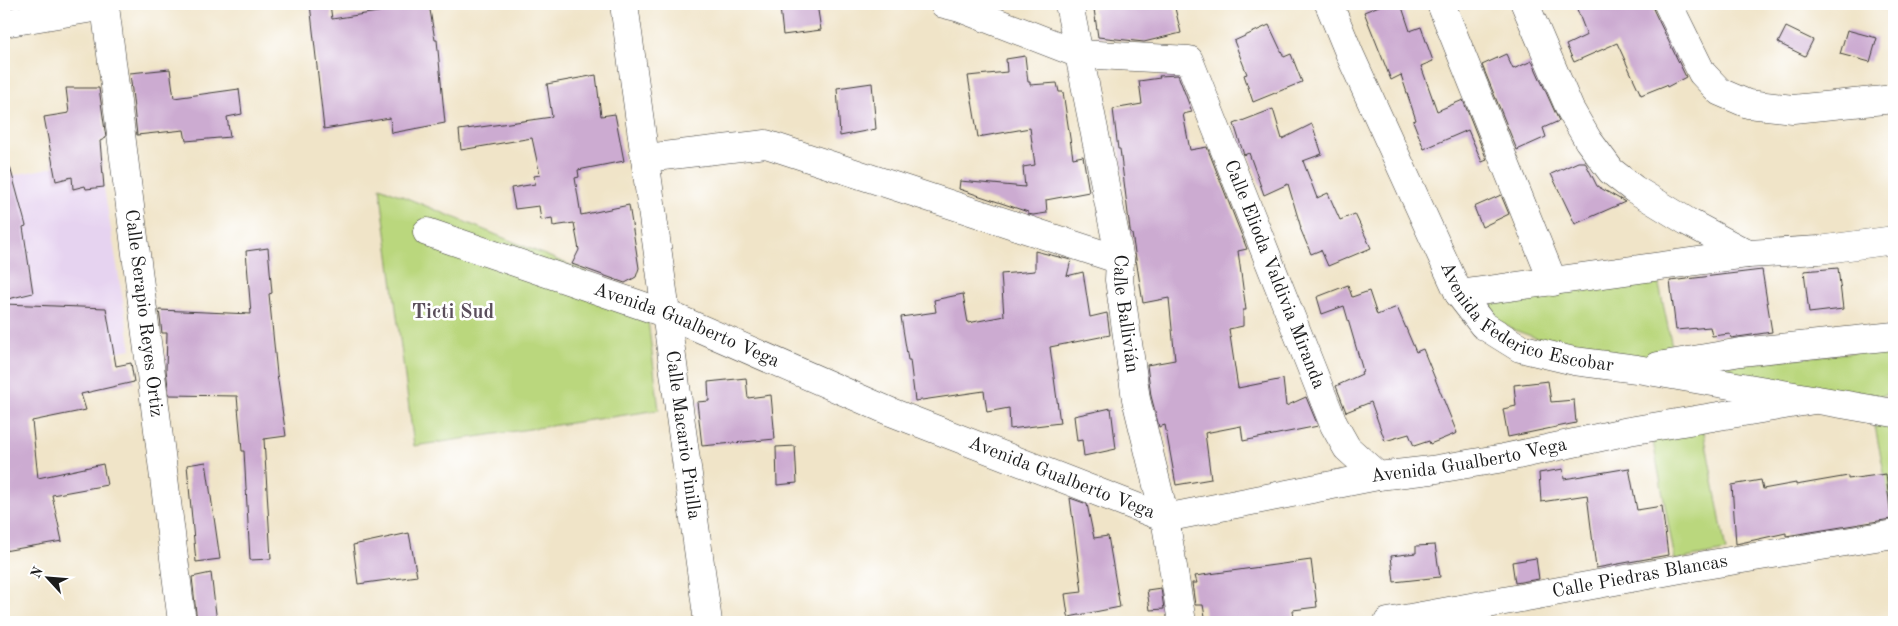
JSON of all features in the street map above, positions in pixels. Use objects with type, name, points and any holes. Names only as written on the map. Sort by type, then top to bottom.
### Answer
[{"type":"street","name":"Calle Macario Pinilla","points":[[624,4],[708,622]]},
{"type":"street","points":[[944,4],[960,8],[1079,54]]},
{"type":"street","name":"Calle Ballivián","points":[[1069,4],[1120,260],[1119,280],[1136,399],[1165,518],[1182,622]]},
{"type":"street","name":"Avenida Federico Escobar","points":[[1329,4],[1350,55],[1459,294],[1483,326],[1520,348],[1574,361],[1637,369],[1814,400],[1888,410]]},
{"type":"street","points":[[1441,4],[1553,282]]},
{"type":"street","points":[[1525,4],[1570,109],[1588,140],[1611,171],[1634,189],[1680,217],[1748,254]]},
{"type":"street","points":[[1668,4],[1702,73],[1720,92],[1748,104],[1793,108],[1894,99]]},
{"type":"street","name":"Calle Serapio Reyes Ortiz","points":[[4,23],[105,6],[182,622]]},
{"type":"street","name":"Calle Elioda Valdivia Miranda","points":[[1079,54],[1189,60],[1334,425],[1347,448],[1378,476]]},
{"type":"street","points":[[646,158],[766,144],[1120,260]]},
{"type":"street","name":"Avenida Gualberto Vega","points":[[427,232],[667,314],[891,412],[1165,518],[1378,476],[1431,470],[1497,459],[1629,431],[1814,400]]},
{"type":"street","points":[[1459,294],[1748,254],[1819,250],[1894,240]]},
{"type":"street","points":[[1637,369],[1741,352],[1894,336]]},
{"type":"street","name":"Calle Piedras Blancas","points":[[1388,622],[1671,571],[1894,534]]},
{"type":"shaded area","points":[[99,158],[131,349],[4,373],[4,177]]},
{"type":"green space","points":[[380,187],[645,296],[659,410],[414,446]]},
{"type":"green space","points":[[1657,275],[1673,351],[1642,360],[1572,351],[1512,329],[1490,315],[1492,303]]},
{"type":"green space","points":[[1894,348],[1894,392],[1879,397],[1684,370]]},
{"type":"green space","points":[[1871,407],[1894,409],[1894,496],[1889,497]]},
{"type":"green space","points":[[1703,427],[1726,551],[1675,560],[1652,436]]},
{"type":"building","points":[[310,4],[330,4],[332,19],[384,11],[383,4],[429,4],[435,40],[437,40],[445,123],[392,133],[390,118],[324,129]]},
{"type":"building","points":[[794,4],[817,4],[821,30],[783,35],[780,7]]},
{"type":"building","points":[[1122,4],[1174,4],[1181,33],[1144,42],[1098,37],[1094,9]]},
{"type":"building","points":[[1384,4],[1401,4],[1410,31],[1421,27],[1433,61],[1421,66],[1437,111],[1463,100],[1487,160],[1482,162],[1468,130],[1424,149],[1413,121],[1416,120],[1401,75],[1391,80],[1364,12]]},
{"type":"building","points":[[1575,4],[1652,4],[1686,77],[1667,87],[1666,85],[1641,95],[1617,43],[1574,62],[1566,45],[1587,35]]},
{"type":"building","points":[[1269,25],[1284,57],[1291,54],[1302,82],[1253,102],[1244,75],[1247,74],[1234,41]]},
{"type":"building","points":[[1786,27],[1813,40],[1805,56],[1778,43]]},
{"type":"building","points":[[1847,30],[1877,38],[1870,62],[1840,54]]},
{"type":"building","points":[[1506,54],[1513,69],[1532,61],[1559,121],[1543,128],[1546,137],[1517,150],[1482,65]]},
{"type":"building","points":[[1025,56],[1030,85],[1057,83],[1059,92],[1063,92],[1073,158],[1083,156],[1089,192],[1046,200],[1047,213],[1033,215],[959,189],[960,181],[1025,187],[1023,167],[1035,165],[1030,128],[978,137],[968,76],[1007,72],[1006,59]]},
{"type":"building","points":[[170,69],[174,98],[239,89],[242,114],[227,117],[230,137],[186,141],[184,130],[137,135],[130,73]]},
{"type":"building","points":[[596,75],[601,116],[615,114],[624,161],[578,170],[579,177],[575,178],[581,215],[629,205],[639,268],[636,277],[625,283],[572,264],[579,250],[574,223],[553,226],[552,218],[541,220],[539,206],[515,209],[511,188],[535,184],[534,176],[540,175],[532,138],[461,150],[459,130],[552,117],[547,84]]},
{"type":"building","points":[[1178,75],[1192,112],[1183,114],[1190,150],[1207,147],[1247,249],[1238,251],[1246,310],[1243,310],[1243,326],[1229,329],[1238,388],[1283,379],[1286,406],[1306,397],[1318,426],[1243,441],[1241,426],[1205,433],[1211,479],[1176,485],[1165,425],[1159,427],[1151,396],[1147,365],[1175,360],[1169,298],[1143,303],[1130,230],[1113,109],[1142,104],[1139,81],[1160,78],[1159,76]]},
{"type":"building","points":[[872,83],[876,129],[840,136],[837,88]]},
{"type":"building","points":[[66,88],[99,88],[106,138],[100,141],[104,187],[86,189],[85,186],[73,189],[72,177],[56,181],[44,117],[69,113]]},
{"type":"building","points":[[1273,109],[1282,139],[1312,124],[1322,154],[1303,161],[1317,198],[1328,193],[1340,220],[1355,214],[1371,248],[1328,266],[1321,250],[1311,254],[1300,228],[1288,184],[1264,195],[1249,153],[1244,155],[1234,124]]},
{"type":"building","points":[[1578,162],[1585,162],[1597,186],[1625,202],[1575,224],[1551,174]]},
{"type":"building","points":[[10,167],[26,226],[23,227],[33,293],[4,300],[4,168]]},
{"type":"building","points":[[1501,195],[1509,214],[1482,227],[1474,207]]},
{"type":"building","points":[[268,248],[272,293],[269,294],[277,374],[286,436],[264,439],[271,559],[250,560],[244,451],[242,451],[237,396],[169,395],[166,370],[167,333],[162,333],[159,310],[251,314],[246,251]]},
{"type":"building","points":[[1035,251],[1071,260],[1067,276],[1083,272],[1090,317],[1107,313],[1110,335],[1050,347],[1060,423],[1010,429],[1009,408],[987,412],[984,391],[915,401],[910,360],[908,360],[901,317],[936,312],[934,300],[963,294],[968,323],[1004,316],[1001,274],[1035,271]]},
{"type":"building","points":[[1838,268],[1843,309],[1809,313],[1804,271]]},
{"type":"building","points":[[1762,270],[1772,332],[1731,338],[1730,334],[1712,336],[1710,327],[1676,330],[1670,281]]},
{"type":"building","points":[[1348,285],[1352,297],[1369,291],[1377,315],[1397,307],[1416,352],[1423,349],[1457,433],[1430,444],[1429,441],[1414,446],[1409,434],[1385,441],[1371,402],[1346,412],[1336,386],[1362,374],[1361,372],[1363,371],[1344,306],[1322,314],[1317,297]]},
{"type":"building","points":[[4,304],[106,308],[116,366],[131,363],[134,382],[81,394],[86,410],[32,421],[38,478],[103,464],[107,485],[52,495],[62,541],[4,551]]},
{"type":"building","points":[[746,378],[748,398],[771,395],[775,439],[702,446],[697,402],[709,401],[708,382]]},
{"type":"building","points":[[1548,381],[1551,402],[1574,400],[1576,423],[1508,437],[1503,409],[1516,406],[1514,385]]},
{"type":"building","points":[[1111,408],[1116,449],[1084,456],[1082,440],[1077,441],[1074,416]]},
{"type":"building","points":[[795,446],[797,483],[777,485],[776,447]]},
{"type":"building","points":[[206,462],[220,559],[196,562],[187,465]]},
{"type":"building","points":[[1629,468],[1637,510],[1662,506],[1668,555],[1596,568],[1587,495],[1541,502],[1539,473],[1563,469],[1564,479]]},
{"type":"building","points":[[1886,474],[1891,519],[1786,536],[1786,533],[1736,544],[1732,485],[1761,480],[1763,489],[1848,476],[1848,479]]},
{"type":"building","points":[[1070,498],[1087,504],[1094,538],[1108,536],[1120,607],[1069,617],[1068,615],[1065,594],[1082,592]]},
{"type":"building","points":[[409,533],[417,576],[358,584],[353,545]]},
{"type":"building","points":[[1435,545],[1440,577],[1394,582],[1391,556],[1416,553],[1416,546]]},
{"type":"building","points":[[1536,558],[1539,579],[1515,583],[1512,562]]},
{"type":"building","points":[[1311,560],[1317,607],[1293,610],[1294,619],[1274,622],[1206,622],[1203,605],[1195,605],[1192,583],[1197,583],[1195,576]]},
{"type":"building","points":[[211,573],[217,622],[197,622],[192,577]]},
{"type":"building","points":[[1161,588],[1164,609],[1150,610],[1147,590]]},
{"type":"district","name":"Ticti Sud","points":[[453,313]]}]
